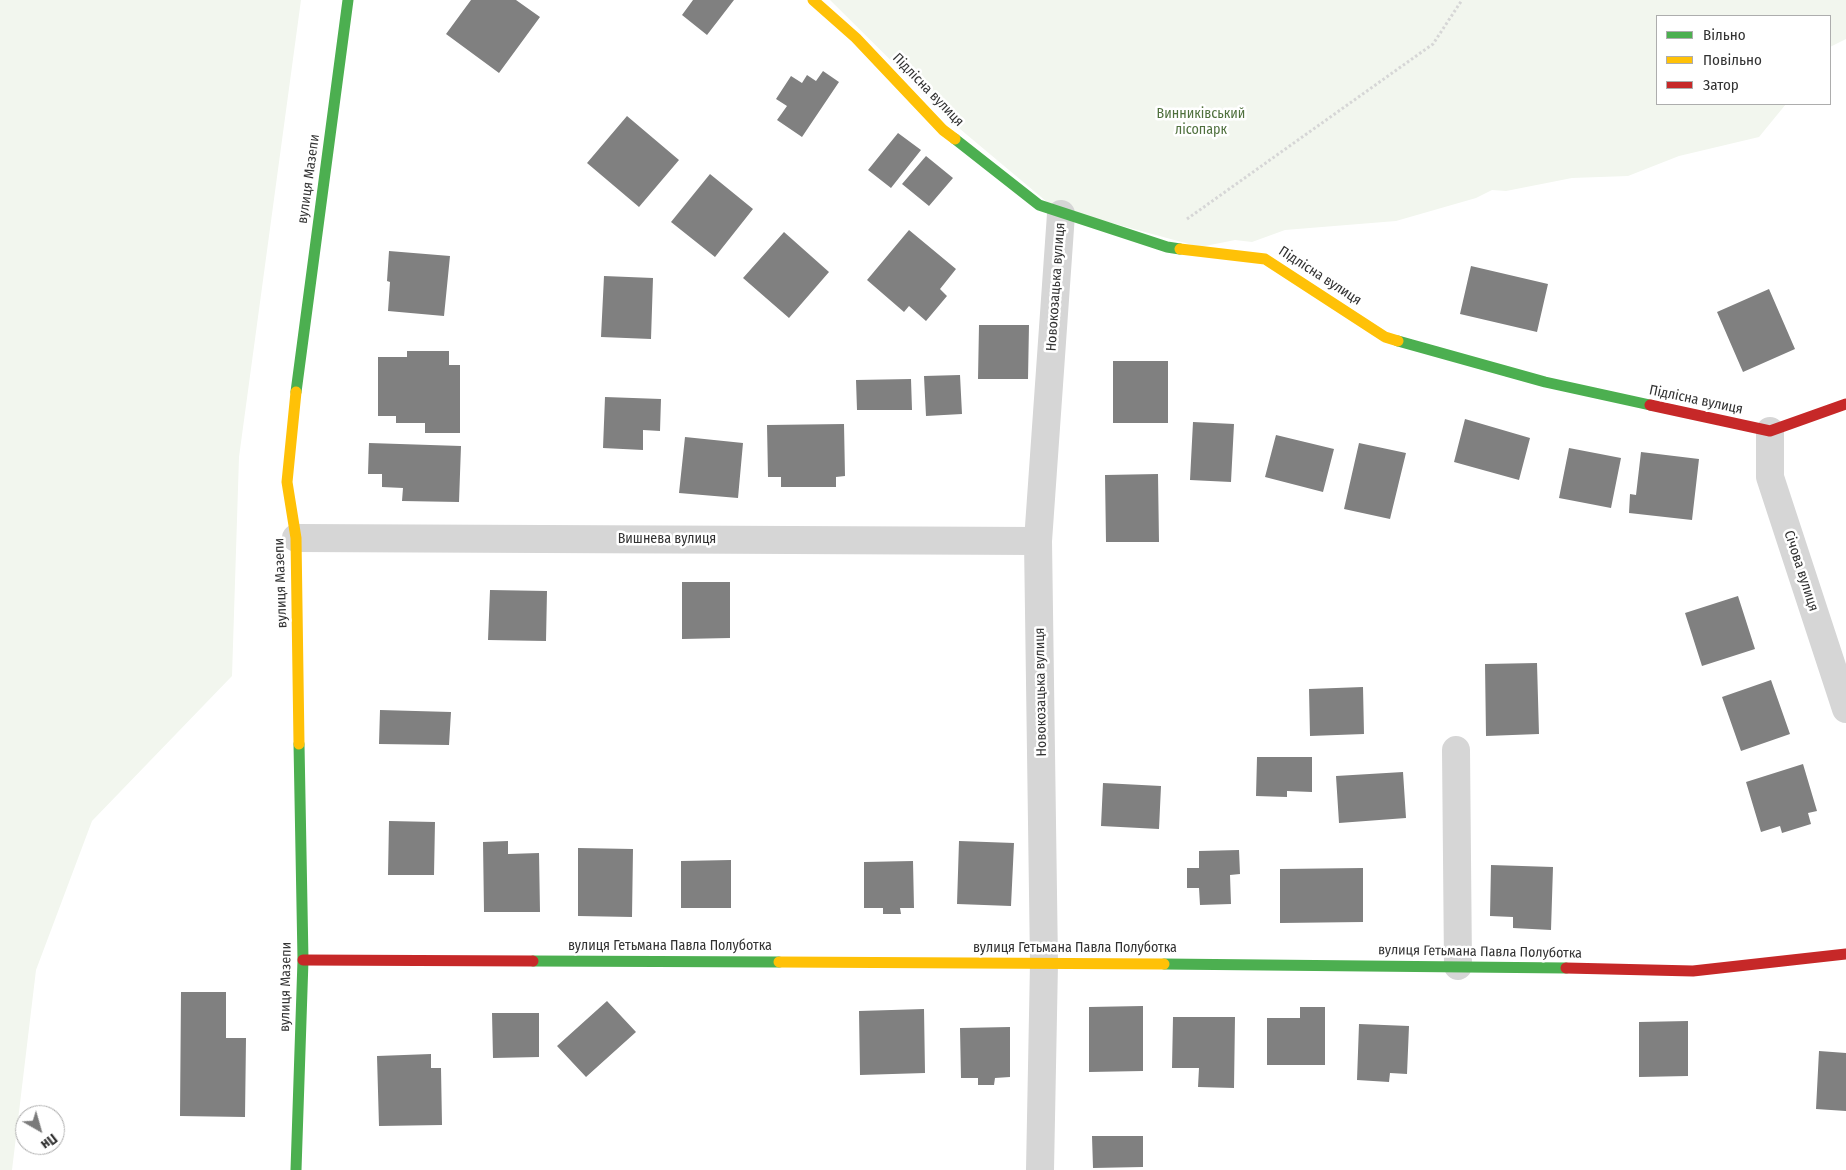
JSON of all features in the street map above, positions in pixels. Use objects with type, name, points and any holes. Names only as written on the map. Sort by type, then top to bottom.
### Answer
[{"type":"street","name":"вулиця Мазепи","points":[[296,1170],[303,960],[296,538],[287,482],[301,344],[348,0]]},
{"type":"street","name":"Підлісна вулиця","points":[[813,0],[856,38],[943,130],[1039,205],[1061,214],[1166,247],[1265,259],[1385,337],[1545,382],[1770,431]]},
{"type":"street","name":"Новокозацька вулиця","points":[[1040,1170],[1044,963],[1038,540],[1061,214]]},
{"type":"street","points":[[1770,431],[1846,404]]},
{"type":"street","name":"Січова вулиця","points":[[1770,431],[1770,477],[1846,708]]},
{"type":"street","name":"Вишнева вулиця","points":[[296,538],[1038,540]]},
{"type":"street","points":[[1456,750],[1458,966]]},
{"type":"street","name":"вулиця Гетьмана Павла Полуботка","points":[[303,960],[1458,966],[1693,972],[1846,954]]},
{"type":"path","points":[[1166,247],[1185,220],[1433,44],[1462,0]]},
{"type":"green space","points":[[0,0],[301,0],[239,457],[232,676],[92,821],[36,970],[20,1105],[15,1105],[15,1145],[12,1170],[0,1170]]},
{"type":"green space","name":"Винниківський лісопарк","points":[[830,0],[1846,0],[1846,39],[1831,46],[1831,15],[1656,15],[1656,105],[1785,105],[1759,137],[1679,156],[1628,176],[1572,178],[1506,191],[1492,190],[1476,198],[1396,221],[1285,230],[1252,242],[1235,240],[1200,247],[1053,207],[960,129]]},
{"type":"building","points":[[471,0],[516,0],[540,17],[499,73],[446,34]]},
{"type":"building","points":[[693,0],[734,0],[707,35],[682,15]]},
{"type":"building","points":[[823,71],[839,82],[802,137],[777,120],[787,106],[776,99],[791,76],[802,83],[807,75],[816,81]]},
{"type":"building","points":[[627,116],[679,160],[639,207],[587,163]]},
{"type":"building","points":[[898,133],[921,150],[891,188],[868,170]]},
{"type":"building","points":[[926,156],[953,178],[929,206],[902,184]]},
{"type":"building","points":[[710,174],[753,209],[715,257],[671,222]]},
{"type":"building","points":[[909,230],[956,269],[940,289],[947,296],[926,321],[909,306],[904,312],[867,280]]},
{"type":"building","points":[[784,232],[829,272],[789,318],[743,278]]},
{"type":"building","points":[[389,251],[450,256],[444,316],[388,311],[390,282],[387,281]]},
{"type":"building","points":[[1471,266],[1548,284],[1537,332],[1460,314]]},
{"type":"building","points":[[604,276],[653,278],[651,339],[601,337]]},
{"type":"building","points":[[1769,289],[1795,349],[1743,372],[1717,312]]},
{"type":"building","points":[[979,325],[1029,325],[1028,379],[978,379]]},
{"type":"building","points":[[407,351],[449,351],[449,365],[460,365],[460,433],[425,433],[425,423],[396,423],[396,416],[378,416],[378,357],[407,357]]},
{"type":"building","points":[[1113,361],[1168,361],[1168,423],[1113,423]]},
{"type":"building","points":[[960,375],[962,414],[926,416],[924,376]]},
{"type":"building","points":[[911,379],[912,410],[857,410],[856,380]]},
{"type":"building","points":[[605,397],[661,399],[660,431],[643,430],[643,450],[603,448]]},
{"type":"building","points":[[1465,419],[1530,438],[1519,480],[1454,462]]},
{"type":"building","points":[[1193,422],[1234,424],[1231,482],[1190,480]]},
{"type":"building","points":[[844,424],[845,476],[836,477],[836,487],[781,487],[781,477],[768,477],[767,425]]},
{"type":"building","points":[[1276,435],[1334,449],[1323,492],[1265,477]]},
{"type":"building","points":[[685,437],[743,443],[738,498],[679,493]]},
{"type":"building","points":[[369,443],[461,446],[459,502],[402,501],[403,488],[382,487],[382,474],[368,474]]},
{"type":"building","points":[[1359,443],[1406,453],[1390,519],[1344,509]]},
{"type":"building","points":[[1569,448],[1621,458],[1611,508],[1559,498]]},
{"type":"building","points":[[1641,452],[1699,459],[1692,520],[1629,513],[1630,494],[1636,495]]},
{"type":"building","points":[[1158,474],[1159,542],[1106,542],[1105,475]]},
{"type":"building","points":[[682,582],[730,582],[730,638],[682,639]]},
{"type":"building","points":[[490,590],[547,591],[546,641],[488,640]]},
{"type":"building","points":[[1738,596],[1755,649],[1702,666],[1685,613]]},
{"type":"building","points":[[1537,663],[1539,734],[1486,736],[1485,664]]},
{"type":"building","points":[[1771,680],[1790,734],[1741,751],[1722,697]]},
{"type":"building","points":[[1363,687],[1364,734],[1310,736],[1309,689]]},
{"type":"building","points":[[380,710],[451,712],[449,745],[379,744]]},
{"type":"building","points":[[1257,757],[1312,757],[1312,792],[1287,791],[1287,797],[1256,796]]},
{"type":"building","points":[[1803,764],[1817,811],[1808,813],[1811,824],[1782,833],[1780,826],[1761,832],[1746,782]]},
{"type":"building","points":[[1403,772],[1406,818],[1339,823],[1336,776]]},
{"type":"building","points":[[1103,783],[1161,786],[1159,829],[1101,826]]},
{"type":"building","points":[[389,821],[435,822],[434,875],[388,875]]},
{"type":"building","points":[[508,841],[508,854],[539,853],[540,912],[484,912],[483,842]]},
{"type":"building","points":[[959,841],[1014,843],[1011,906],[957,904]]},
{"type":"building","points":[[578,848],[633,849],[632,917],[578,916]]},
{"type":"building","points":[[1239,850],[1240,874],[1230,875],[1231,904],[1200,905],[1199,888],[1187,888],[1187,868],[1199,868],[1199,851]]},
{"type":"building","points":[[731,860],[731,908],[681,908],[681,861]]},
{"type":"building","points":[[913,861],[914,908],[900,908],[901,914],[883,914],[883,908],[864,908],[864,862]]},
{"type":"building","points":[[1491,865],[1553,867],[1551,930],[1513,928],[1513,917],[1490,916]]},
{"type":"building","points":[[1363,868],[1363,922],[1280,923],[1280,869]]},
{"type":"building","points":[[181,992],[226,992],[226,1038],[246,1038],[245,1117],[180,1116]]},
{"type":"building","points":[[607,1001],[636,1032],[586,1077],[557,1046]]},
{"type":"building","points":[[1143,1006],[1143,1071],[1089,1072],[1089,1007]]},
{"type":"building","points":[[1300,1007],[1325,1007],[1325,1065],[1267,1065],[1267,1018],[1300,1018]]},
{"type":"building","points":[[924,1009],[925,1073],[860,1075],[859,1011]]},
{"type":"building","points":[[492,1013],[539,1013],[539,1057],[493,1058]]},
{"type":"building","points":[[1173,1017],[1235,1017],[1234,1088],[1198,1087],[1199,1068],[1172,1068]]},
{"type":"building","points":[[1688,1021],[1688,1076],[1639,1077],[1639,1022]]},
{"type":"building","points":[[1359,1024],[1409,1026],[1407,1074],[1390,1073],[1389,1082],[1357,1080]]},
{"type":"building","points":[[1010,1027],[1010,1077],[995,1078],[994,1085],[978,1085],[978,1078],[961,1078],[960,1028]]},
{"type":"building","points":[[1819,1051],[1846,1053],[1846,1111],[1816,1109]]},
{"type":"building","points":[[431,1054],[431,1068],[441,1068],[442,1125],[379,1126],[377,1056]]},
{"type":"building","points":[[1092,1136],[1143,1136],[1143,1167],[1093,1168]]},
{"type":"traffic: fast","points":[[296,392],[348,0]]},
{"type":"traffic: fast","points":[[955,139],[1039,205],[1167,247],[1180,249]]},
{"type":"traffic: fast","points":[[1398,341],[1545,382],[1650,405]]},
{"type":"traffic: fast","points":[[296,1170],[303,960],[299,744]]},
{"type":"traffic: fast","points":[[533,961],[779,962]]},
{"type":"traffic: fast","points":[[1164,964],[1566,968]]},
{"type":"traffic: slow","points":[[813,0],[856,38],[943,130],[955,139]]},
{"type":"traffic: slow","points":[[1180,249],[1265,259],[1385,337],[1398,341]]},
{"type":"traffic: slow","points":[[296,392],[287,482],[296,538],[299,744]]},
{"type":"traffic: slow","points":[[779,962],[1164,964]]},
{"type":"traffic: jam","points":[[1650,405],[1770,431],[1846,404]]},
{"type":"traffic: jam","points":[[1566,968],[1693,971],[1846,954]]},
{"type":"traffic: jam","points":[[303,960],[533,961]]}]
